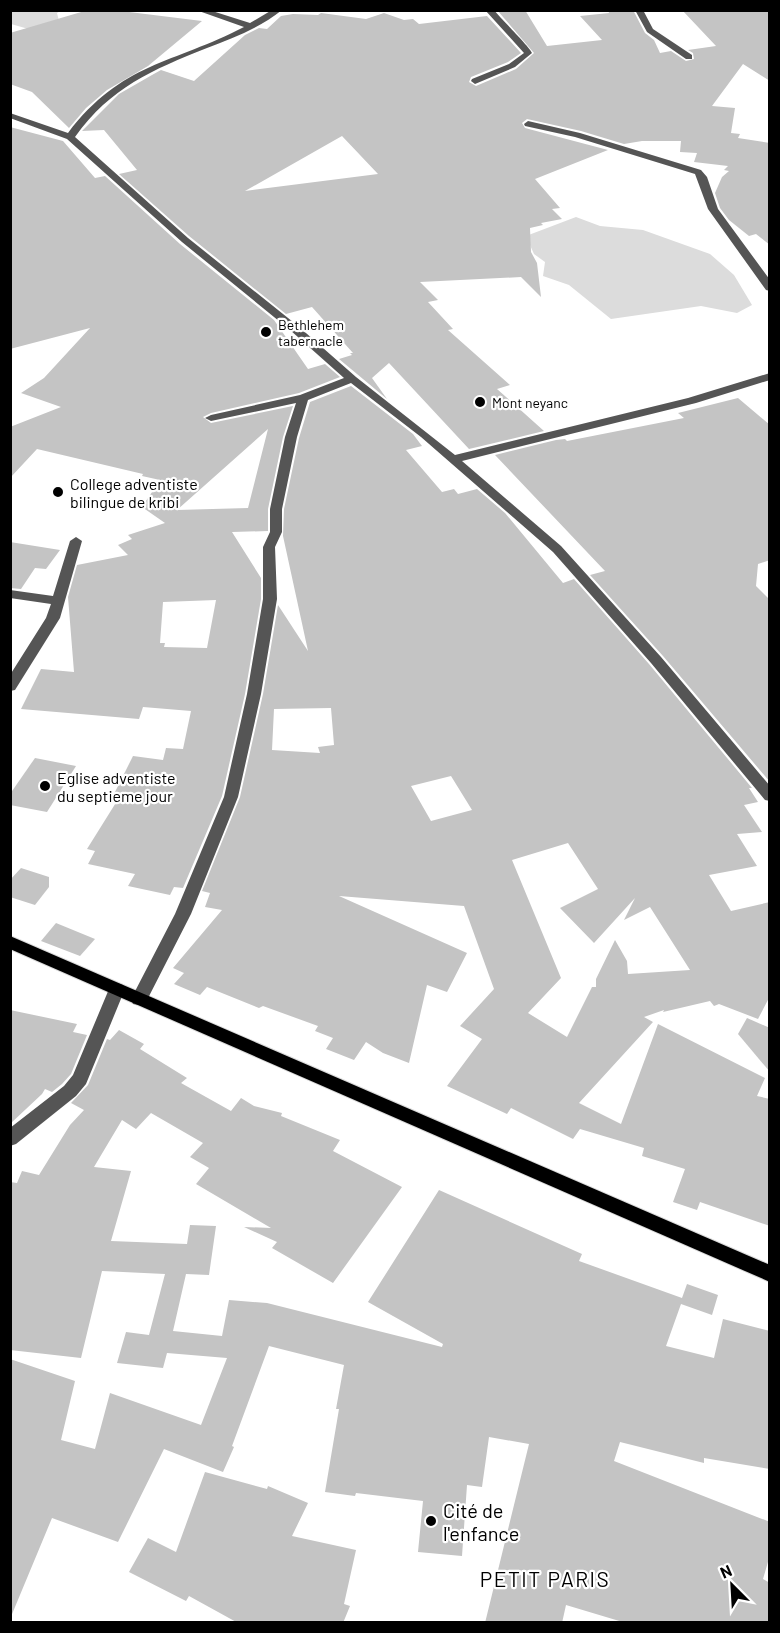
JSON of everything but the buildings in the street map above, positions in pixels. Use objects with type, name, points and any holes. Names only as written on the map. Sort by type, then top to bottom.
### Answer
[{"type":"main road","points":[[10,942],[770,1274]]},
{"type":"street","points":[[200,10],[250,26]]},
{"type":"street","points":[[70,137],[83,116],[112,91],[161,63],[222,40],[278,10]]},
{"type":"street","points":[[475,81],[515,64],[526,58],[528,53],[489,10]]},
{"type":"street","points":[[639,10],[650,30],[689,57]]},
{"type":"street","points":[[13,119],[70,137],[185,240],[294,328],[352,379],[454,459],[557,549],[656,660],[770,796]]},
{"type":"street","points":[[528,124],[577,135],[698,172],[702,177],[713,209],[770,288]]},
{"type":"street","points":[[454,459],[504,444],[617,421],[722,393],[770,376]]},
{"type":"street","points":[[211,418],[303,398],[352,379]]},
{"type":"street","points":[[139,999],[183,914],[231,797],[254,694],[270,599],[269,547],[276,532],[276,509],[291,437],[303,398]]},
{"type":"street","points":[[10,687],[53,618],[76,541]]},
{"type":"street","points":[[10,594],[58,601]]},
{"type":"street","points":[[10,1139],[70,1090],[80,1079],[117,989]]},
{"type":"shaded area","points":[[11,11],[60,11],[57,13],[59,21],[32,30],[11,24]]},
{"type":"shaded area","points":[[576,217],[600,226],[643,230],[710,254],[734,275],[752,305],[737,313],[701,306],[611,319],[569,285],[543,276],[545,262],[534,254],[526,236]]},
{"type":"place","name":"Bethlehem tabernacle","points":[[266,332]]},
{"type":"place","name":"Mont neyanc","points":[[480,402]]},
{"type":"place","name":"College adventiste bilingue de kribi","points":[[58,492]]},
{"type":"place","name":"Eglise adventiste du septieme jour","points":[[45,786]]},
{"type":"place","name":"Cité de l'enfance","points":[[431,1521]]},
{"type":"district","name":"PETIT PARIS","points":[[545,1578]]}]
